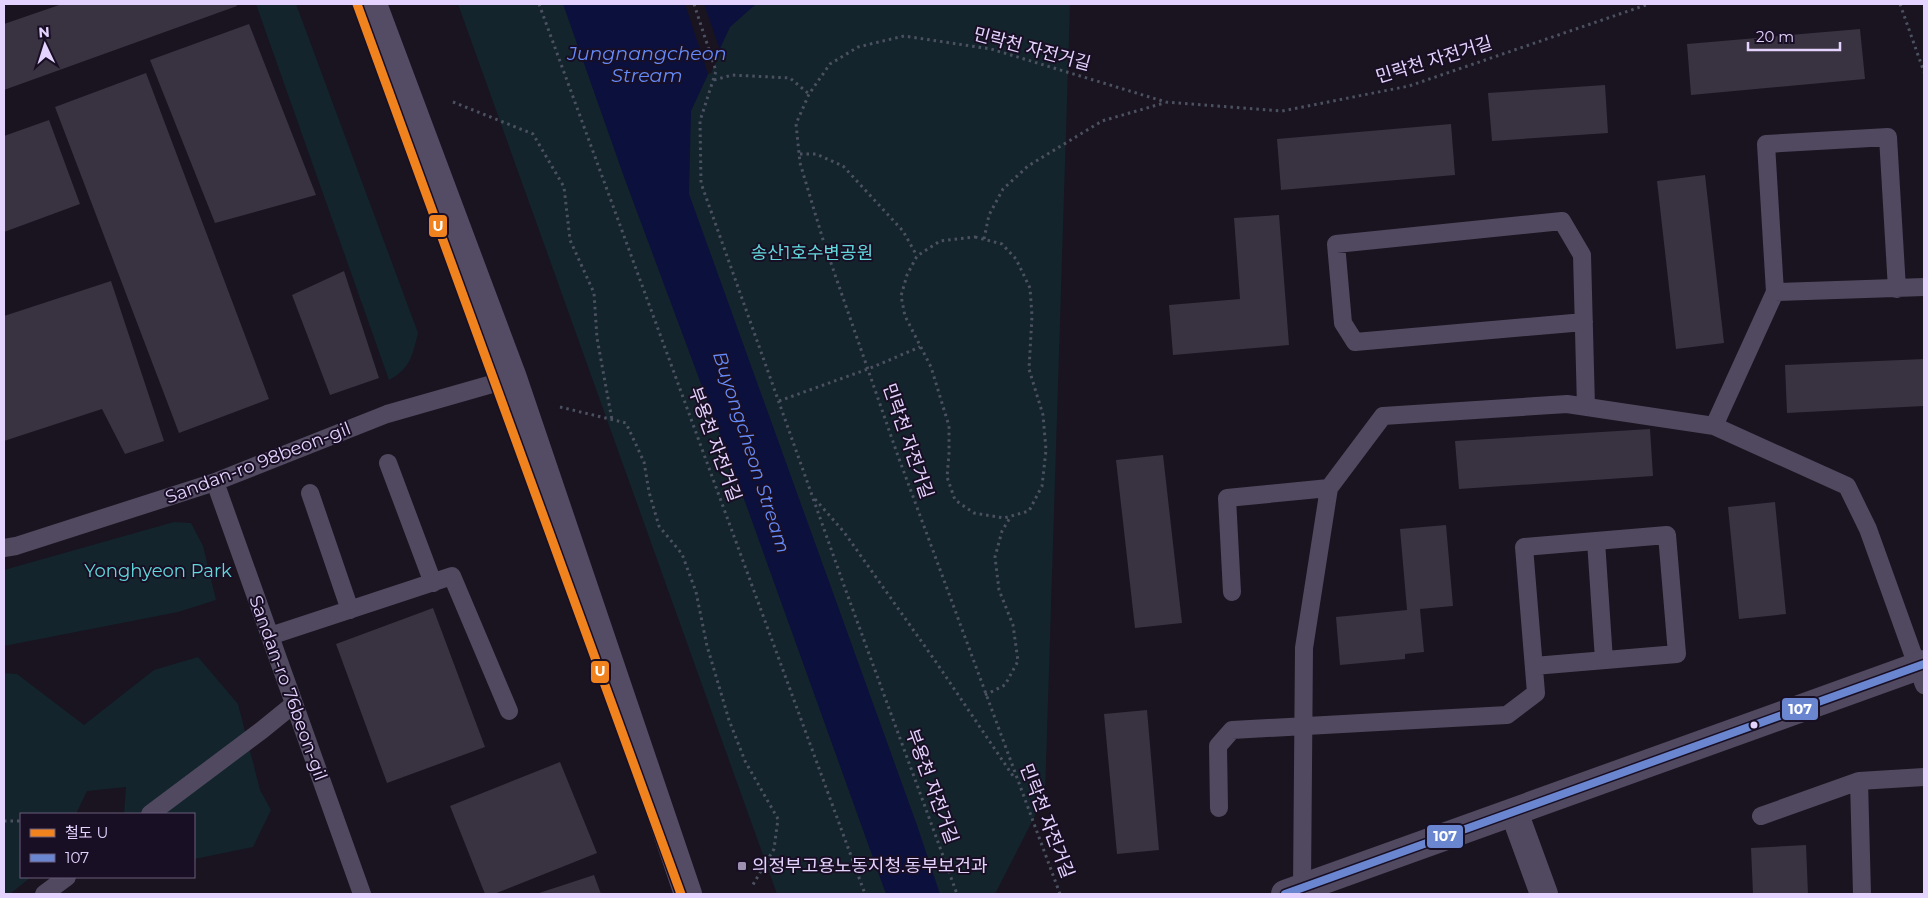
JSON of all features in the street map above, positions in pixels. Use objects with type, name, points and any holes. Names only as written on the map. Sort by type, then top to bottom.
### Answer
[{"type":"main road","points":[[373,4],[513,378],[688,894]]},
{"type":"street","points":[[1294,891],[1514,812],[1922,672]]},
{"type":"street","points":[[1514,812],[1544,894]]},
{"type":"lane","points":[[1714,426],[1775,292],[1766,144],[1888,137],[1896,289]]},
{"type":"lane","points":[[1584,322],[1355,342],[1344,323],[1336,244],[1562,221],[1582,255],[1584,322],[1586,407]]},
{"type":"lane","points":[[1775,292],[1924,288]]},
{"type":"lane","name":"Sandan-ro 98beon-gil","points":[[4,548],[16,546],[215,482],[387,414],[513,378]]},
{"type":"lane","points":[[1294,891],[1303,726],[1304,648],[1329,488],[1383,416],[1566,404],[1714,426],[1847,486],[1868,529],[1922,672]]},
{"type":"lane","points":[[388,463],[433,583]]},
{"type":"lane","name":"Sandan-ro 76beon-gil","points":[[215,482],[362,894]]},
{"type":"lane","points":[[1232,592],[1227,498],[1329,488]]},
{"type":"lane","points":[[310,493],[350,610]]},
{"type":"lane","points":[[1219,808],[1218,746],[1232,730],[1507,715],[1536,693],[1524,547],[1667,535],[1677,654],[1534,666]]},
{"type":"lane","points":[[1596,541],[1604,660]]},
{"type":"lane","points":[[270,636],[452,576],[509,711]]},
{"type":"lane","points":[[151,813],[294,704]]},
{"type":"lane","points":[[1762,816],[1858,782],[1924,776]]},
{"type":"lane","points":[[1858,782],[1862,894]]},
{"type":"path","name":"부용천 자전거길","points":[[539,4],[865,894]]},
{"type":"path","name":"부용천 자전거길","points":[[694,4],[716,71],[700,121],[701,183],[957,894]]},
{"type":"path","name":"민락천 자전거길","points":[[1060,894],[1016,781],[824,244],[800,163],[796,124],[809,94],[830,64],[858,47],[904,36],[991,49],[1166,102],[1282,112],[1409,86],[1649,4]]},
{"type":"path","points":[[1900,4],[1924,72]]},
{"type":"path","points":[[713,80],[732,75],[790,78],[809,94]]},
{"type":"path","points":[[453,102],[532,134],[564,188],[570,240],[594,292],[597,338],[612,420]]},
{"type":"path","points":[[984,239],[989,216],[1002,189],[1028,166],[1102,122],[1166,102]]},
{"type":"path","points":[[800,154],[816,154],[843,166],[903,231],[917,256]]},
{"type":"path","points":[[975,236],[1002,244],[1016,259],[1030,288],[1032,316],[1029,369],[1043,415],[1046,450],[1042,486],[1029,511],[1004,518],[974,514],[955,500],[947,477],[950,454],[949,426],[931,367],[905,316],[901,296],[907,275],[917,256],[940,241],[975,236]]},
{"type":"path","points":[[779,401],[868,369],[920,346]]},
{"type":"path","points":[[560,407],[626,423],[644,462],[649,492],[659,526],[682,554],[696,592],[707,646],[730,720],[745,761],[778,819],[774,849],[751,888]]},
{"type":"path","points":[[813,497],[844,532],[936,662],[1016,781]]},
{"type":"path","points":[[985,695],[1005,685],[1018,661],[1013,625],[999,590],[995,557],[1002,531],[1011,516]]},
{"type":"path","points":[[4,821],[20,821]]},
{"type":"green space","points":[[256,4],[296,4],[418,333],[410,361],[402,371],[389,380]]},
{"type":"green space","name":"송산1호수변공원","points":[[458,4],[1070,5],[1045,796],[995,894],[777,894]]},
{"type":"green space","name":"Yonghyeon Park","points":[[174,522],[191,523],[203,546],[216,600],[178,612],[4,646],[4,570]]},
{"type":"green space","points":[[198,657],[238,704],[260,790],[271,810],[253,847],[195,859],[195,813],[124,813],[126,787],[87,791],[76,813],[20,813],[20,878],[30,878],[10,894],[4,894],[4,673],[17,674],[84,725],[154,670]]},
{"type":"water","name":"Jungnangcheon Stream","points":[[563,4],[756,4],[730,27],[691,111],[689,194],[918,828],[940,894],[886,894],[748,510],[624,177]]},
{"type":"pier","points":[[685,4],[704,4],[721,53],[711,73],[708,74]]},
{"type":"building","points":[[62,4],[236,4],[237,6],[4,90],[4,24]]},
{"type":"building","points":[[249,24],[316,195],[215,223],[150,60]]},
{"type":"building","points":[[1860,29],[1865,79],[1691,95],[1687,44]]},
{"type":"building","points":[[146,73],[269,399],[179,433],[55,107]]},
{"type":"building","points":[[1605,85],[1608,133],[1492,141],[1488,93]]},
{"type":"building","points":[[49,120],[80,204],[4,232],[4,136]]},
{"type":"building","points":[[1451,124],[1455,175],[1281,190],[1277,139]]},
{"type":"building","points":[[1705,175],[1724,343],[1676,349],[1657,181]]},
{"type":"building","points":[[1279,215],[1289,345],[1173,355],[1169,305],[1240,299],[1234,218]]},
{"type":"building","points":[[344,271],[379,378],[330,395],[292,295]]},
{"type":"building","points":[[111,281],[164,441],[125,454],[102,409],[4,441],[4,316]]},
{"type":"building","points":[[1924,359],[1924,406],[1787,413],[1785,365]]},
{"type":"building","points":[[1650,429],[1653,476],[1459,489],[1455,441]]},
{"type":"building","points":[[1163,455],[1182,623],[1135,628],[1116,460]]},
{"type":"building","points":[[1775,502],[1786,614],[1739,619],[1728,507]]},
{"type":"building","points":[[1446,525],[1453,606],[1420,609],[1424,652],[1405,654],[1405,659],[1340,665],[1336,617],[1407,610],[1400,529]]},
{"type":"building","points":[[433,608],[485,747],[387,783],[336,644]]},
{"type":"building","points":[[1147,710],[1159,850],[1117,854],[1104,714]]},
{"type":"building","points":[[560,762],[597,853],[494,894],[485,894],[450,806]]},
{"type":"building","points":[[1806,845],[1808,894],[1753,894],[1751,848]]},
{"type":"building","points":[[594,875],[601,894],[536,894]]},
{"type":"rail line","name":"U","points":[[357,4],[681,894]]},
{"type":"transit line","name":"107","points":[[1285,894],[1924,664]]},
{"type":"place","name":"의정부고용노동지청.동부보건과","points":[[742,866]]},
{"type":"water label","name":"Buyongcheon Stream","points":[[752,452]]}]
